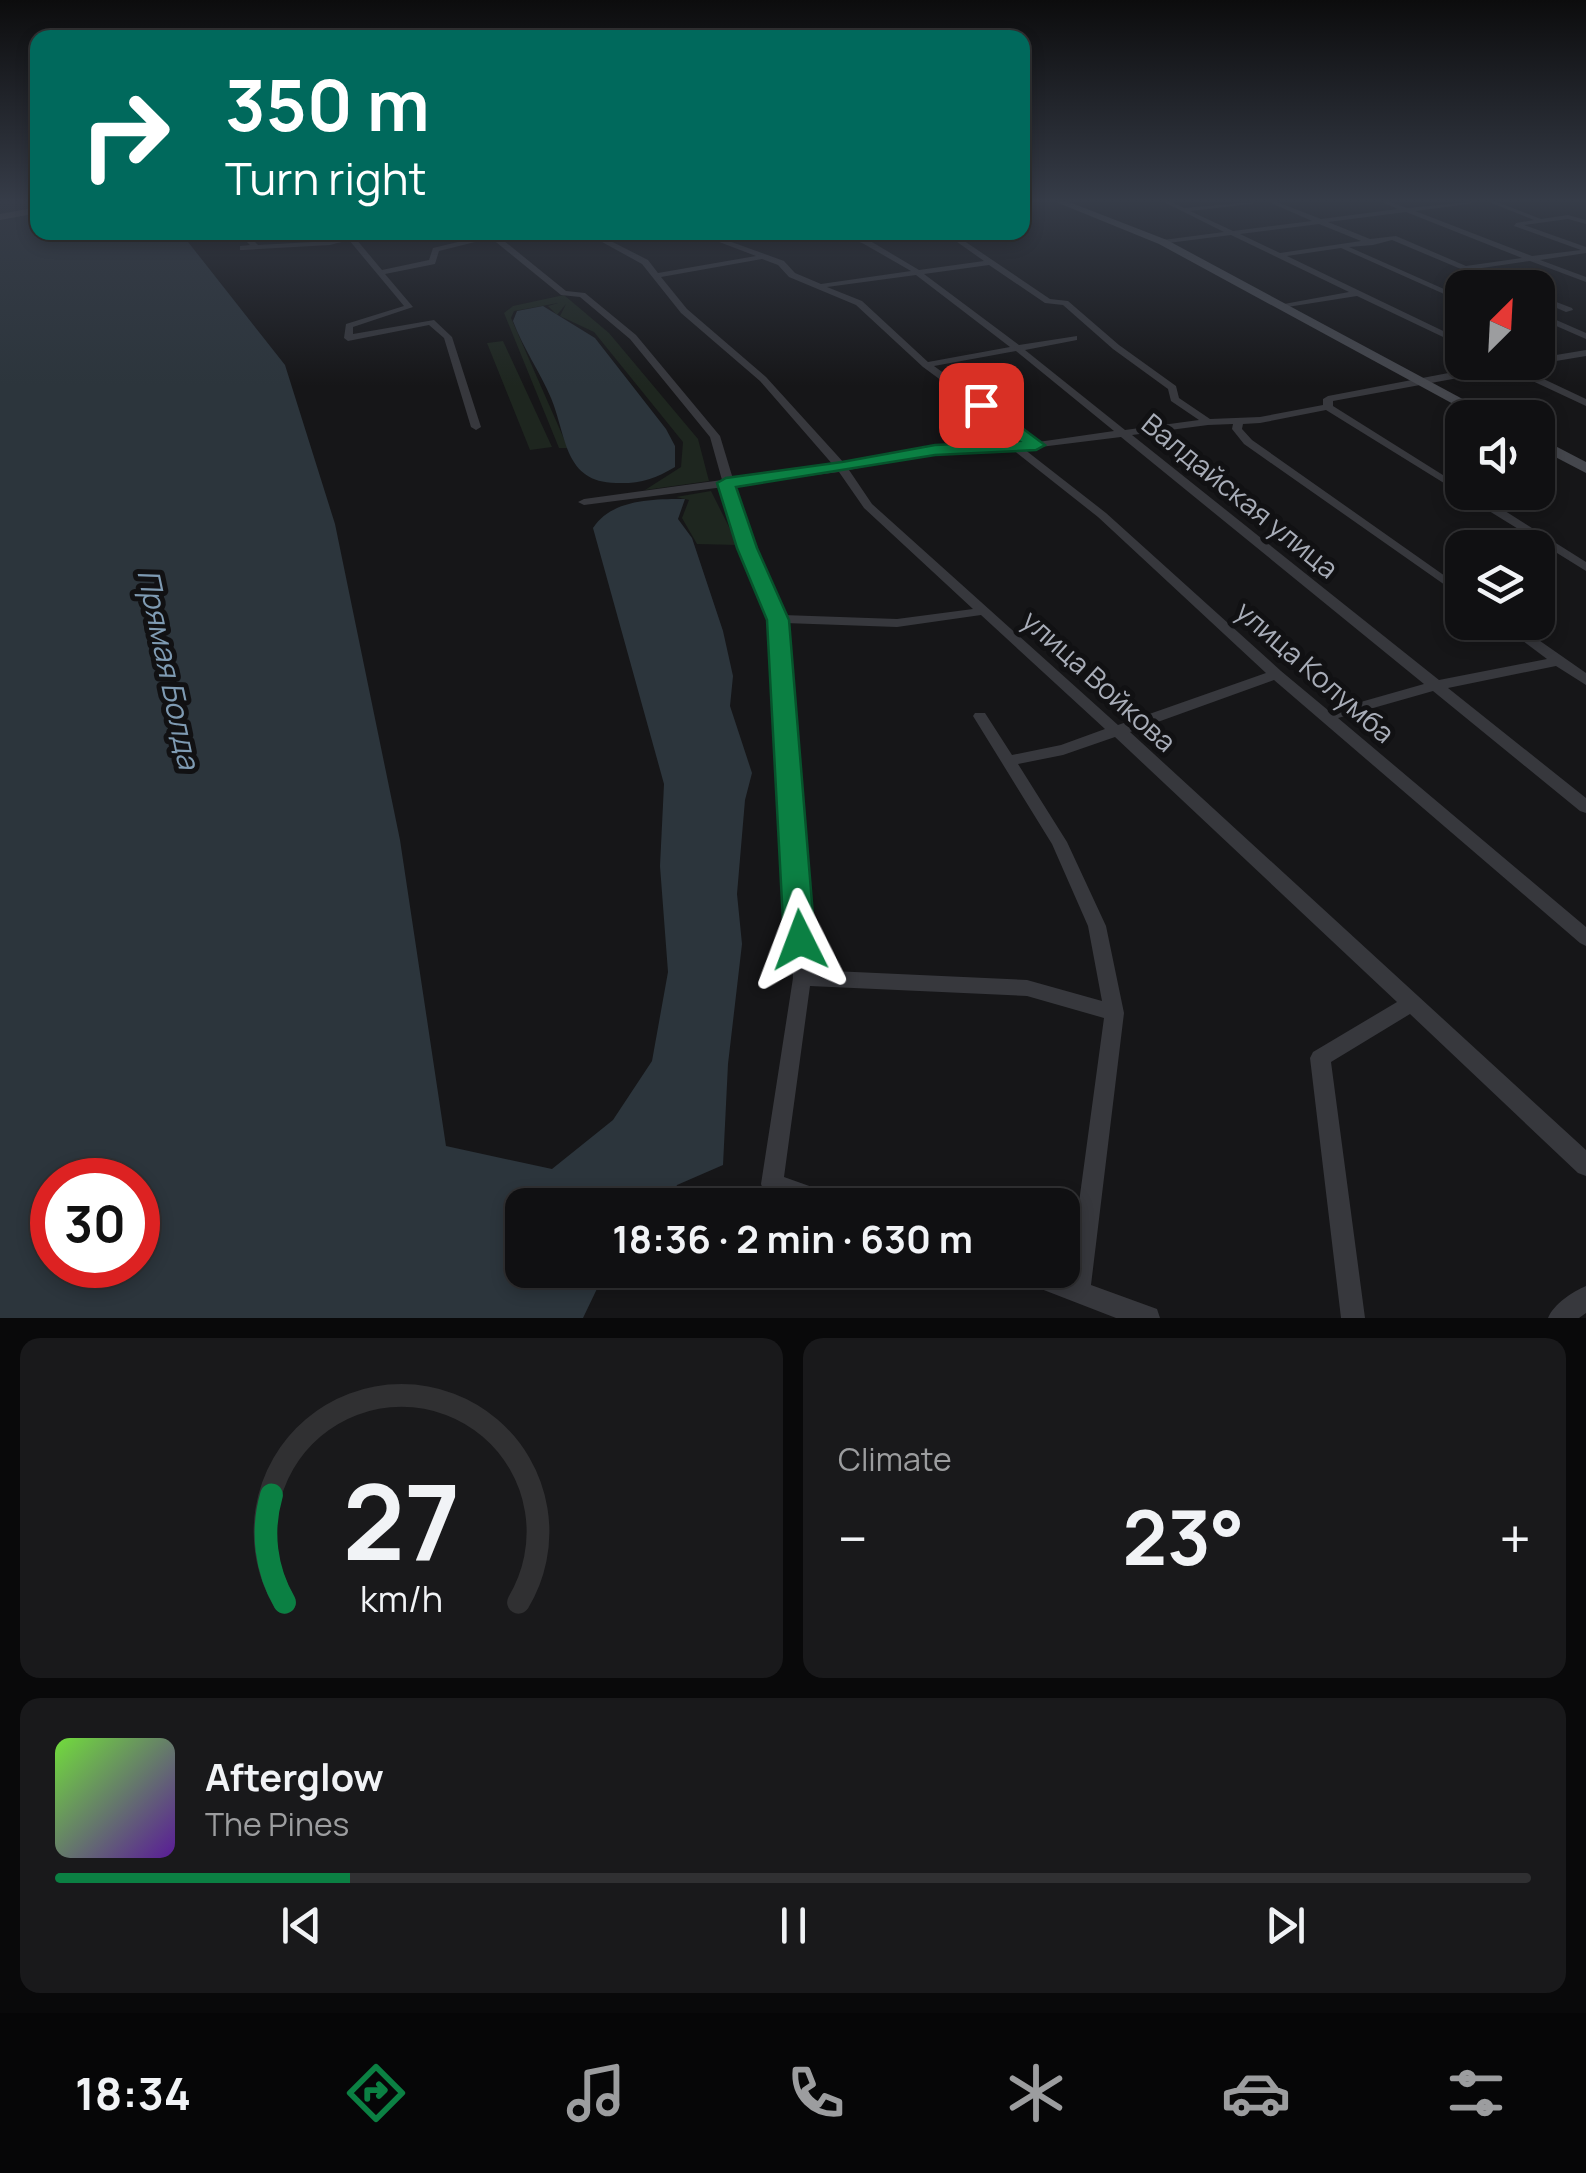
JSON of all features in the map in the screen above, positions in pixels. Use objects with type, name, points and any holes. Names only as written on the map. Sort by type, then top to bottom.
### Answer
[{"type":"street","points":[[374,264],[409,307],[349,326],[348,338],[431,322],[448,336],[476,427]]},
{"type":"street","points":[[382,272],[424,264]]},
{"type":"street","points":[[530,264],[564,293],[582,296],[632,337],[716,436],[747,548],[778,620],[802,978],[772,1184],[783,1188]]},
{"type":"street","name":"улица Войкова","points":[[645,264],[684,311],[763,379],[842,468],[868,506],[1116,732],[1123,734],[1586,1164]]},
{"type":"street","points":[[654,276],[728,264]]},
{"type":"street","points":[[782,264],[792,276],[860,303],[926,364],[1036,445]]},
{"type":"street","name":"Валдайская улица","points":[[905,264],[1018,348],[1586,808]]},
{"type":"street","points":[[820,286],[983,264]]},
{"type":"street","points":[[994,264],[1048,301],[1066,303],[1092,322],[1116,348],[1173,388],[1174,400],[1208,422]]},
{"type":"street","points":[[1204,264],[1457,400]]},
{"type":"street","points":[[1299,264],[1445,334]]},
{"type":"street","points":[[1379,264],[1445,293]]},
{"type":"street","points":[[1453,264],[1469,270]]},
{"type":"street","points":[[1464,268],[1493,264]]},
{"type":"street","points":[[1543,264],[1586,280]]},
{"type":"street","points":[[1284,306],[1360,293]]},
{"type":"street","points":[[1555,304],[1569,310],[1555,312]]},
{"type":"street","points":[[1555,322],[1586,336]]},
{"type":"street","points":[[1438,331],[1445,330]]},
{"type":"street","points":[[926,364],[1074,338]]},
{"type":"street","points":[[1555,358],[1586,353]]},
{"type":"street","points":[[1328,407],[1328,399],[1445,376]]},
{"type":"street","points":[[1537,380],[1586,404]]},
{"type":"street","points":[[584,502],[842,468],[935,450],[1036,445],[1328,407],[1445,480]]},
{"type":"street","points":[[1239,420],[1236,428],[1248,442],[1445,580]]},
{"type":"street","name":"улица Колумба","points":[[1012,444],[1102,516],[1276,674],[1586,938]]},
{"type":"street","points":[[1555,451],[1586,468]]},
{"type":"street","points":[[1493,510],[1586,567]]},
{"type":"street","points":[[778,620],[897,623],[984,611]]},
{"type":"street","points":[[1528,640],[1586,680]]},
{"type":"street","points":[[1328,716],[1434,686],[1558,662]]},
{"type":"street","points":[[1008,762],[1064,750],[1276,674]]},
{"type":"street","points":[[980,716],[1059,842],[1097,926],[1114,1013],[1080,1290]]},
{"type":"street","points":[[802,978],[1026,988],[1114,1013]]},
{"type":"street","points":[[1353,1318],[1320,1058],[1412,1003]]},
{"type":"street","points":[[1074,1288],[1148,1318]]},
{"type":"street","points":[[1560,1318],[1586,1298]]},
{"type":"shaded area","points":[[564,295],[609,333],[698,439],[709,481],[645,490],[681,467],[683,442],[594,332],[560,316],[566,304],[557,315],[548,306],[558,303],[514,311],[511,318],[568,448],[559,448],[504,313],[513,306]]},
{"type":"shaded area","points":[[503,341],[552,447],[530,450],[487,343]]},
{"type":"shaded area","points":[[711,491],[738,545],[697,544],[682,518],[689,500],[676,497]]},
{"type":"water","name":"Прямая Болда","points":[[0,264],[205,264],[285,365],[335,524],[400,840],[446,1146],[552,1169],[613,1120],[652,1061],[668,972],[660,866],[664,784],[593,528],[601,518],[622,506],[685,499],[678,519],[692,538],[723,631],[733,676],[730,706],[752,773],[745,800],[737,894],[742,944],[728,1064],[723,1165],[676,1188],[505,1188],[505,1288],[597,1288],[583,1318],[0,1318]]},
{"type":"water","points":[[543,306],[595,338],[666,429],[675,446],[675,467],[647,480],[624,483],[599,481],[577,466],[551,398],[513,321],[517,311]]},
{"type":"route","points":[[800,940],[778,620],[747,548],[726,483],[842,468],[935,450],[1036,445],[981,405]]}]
